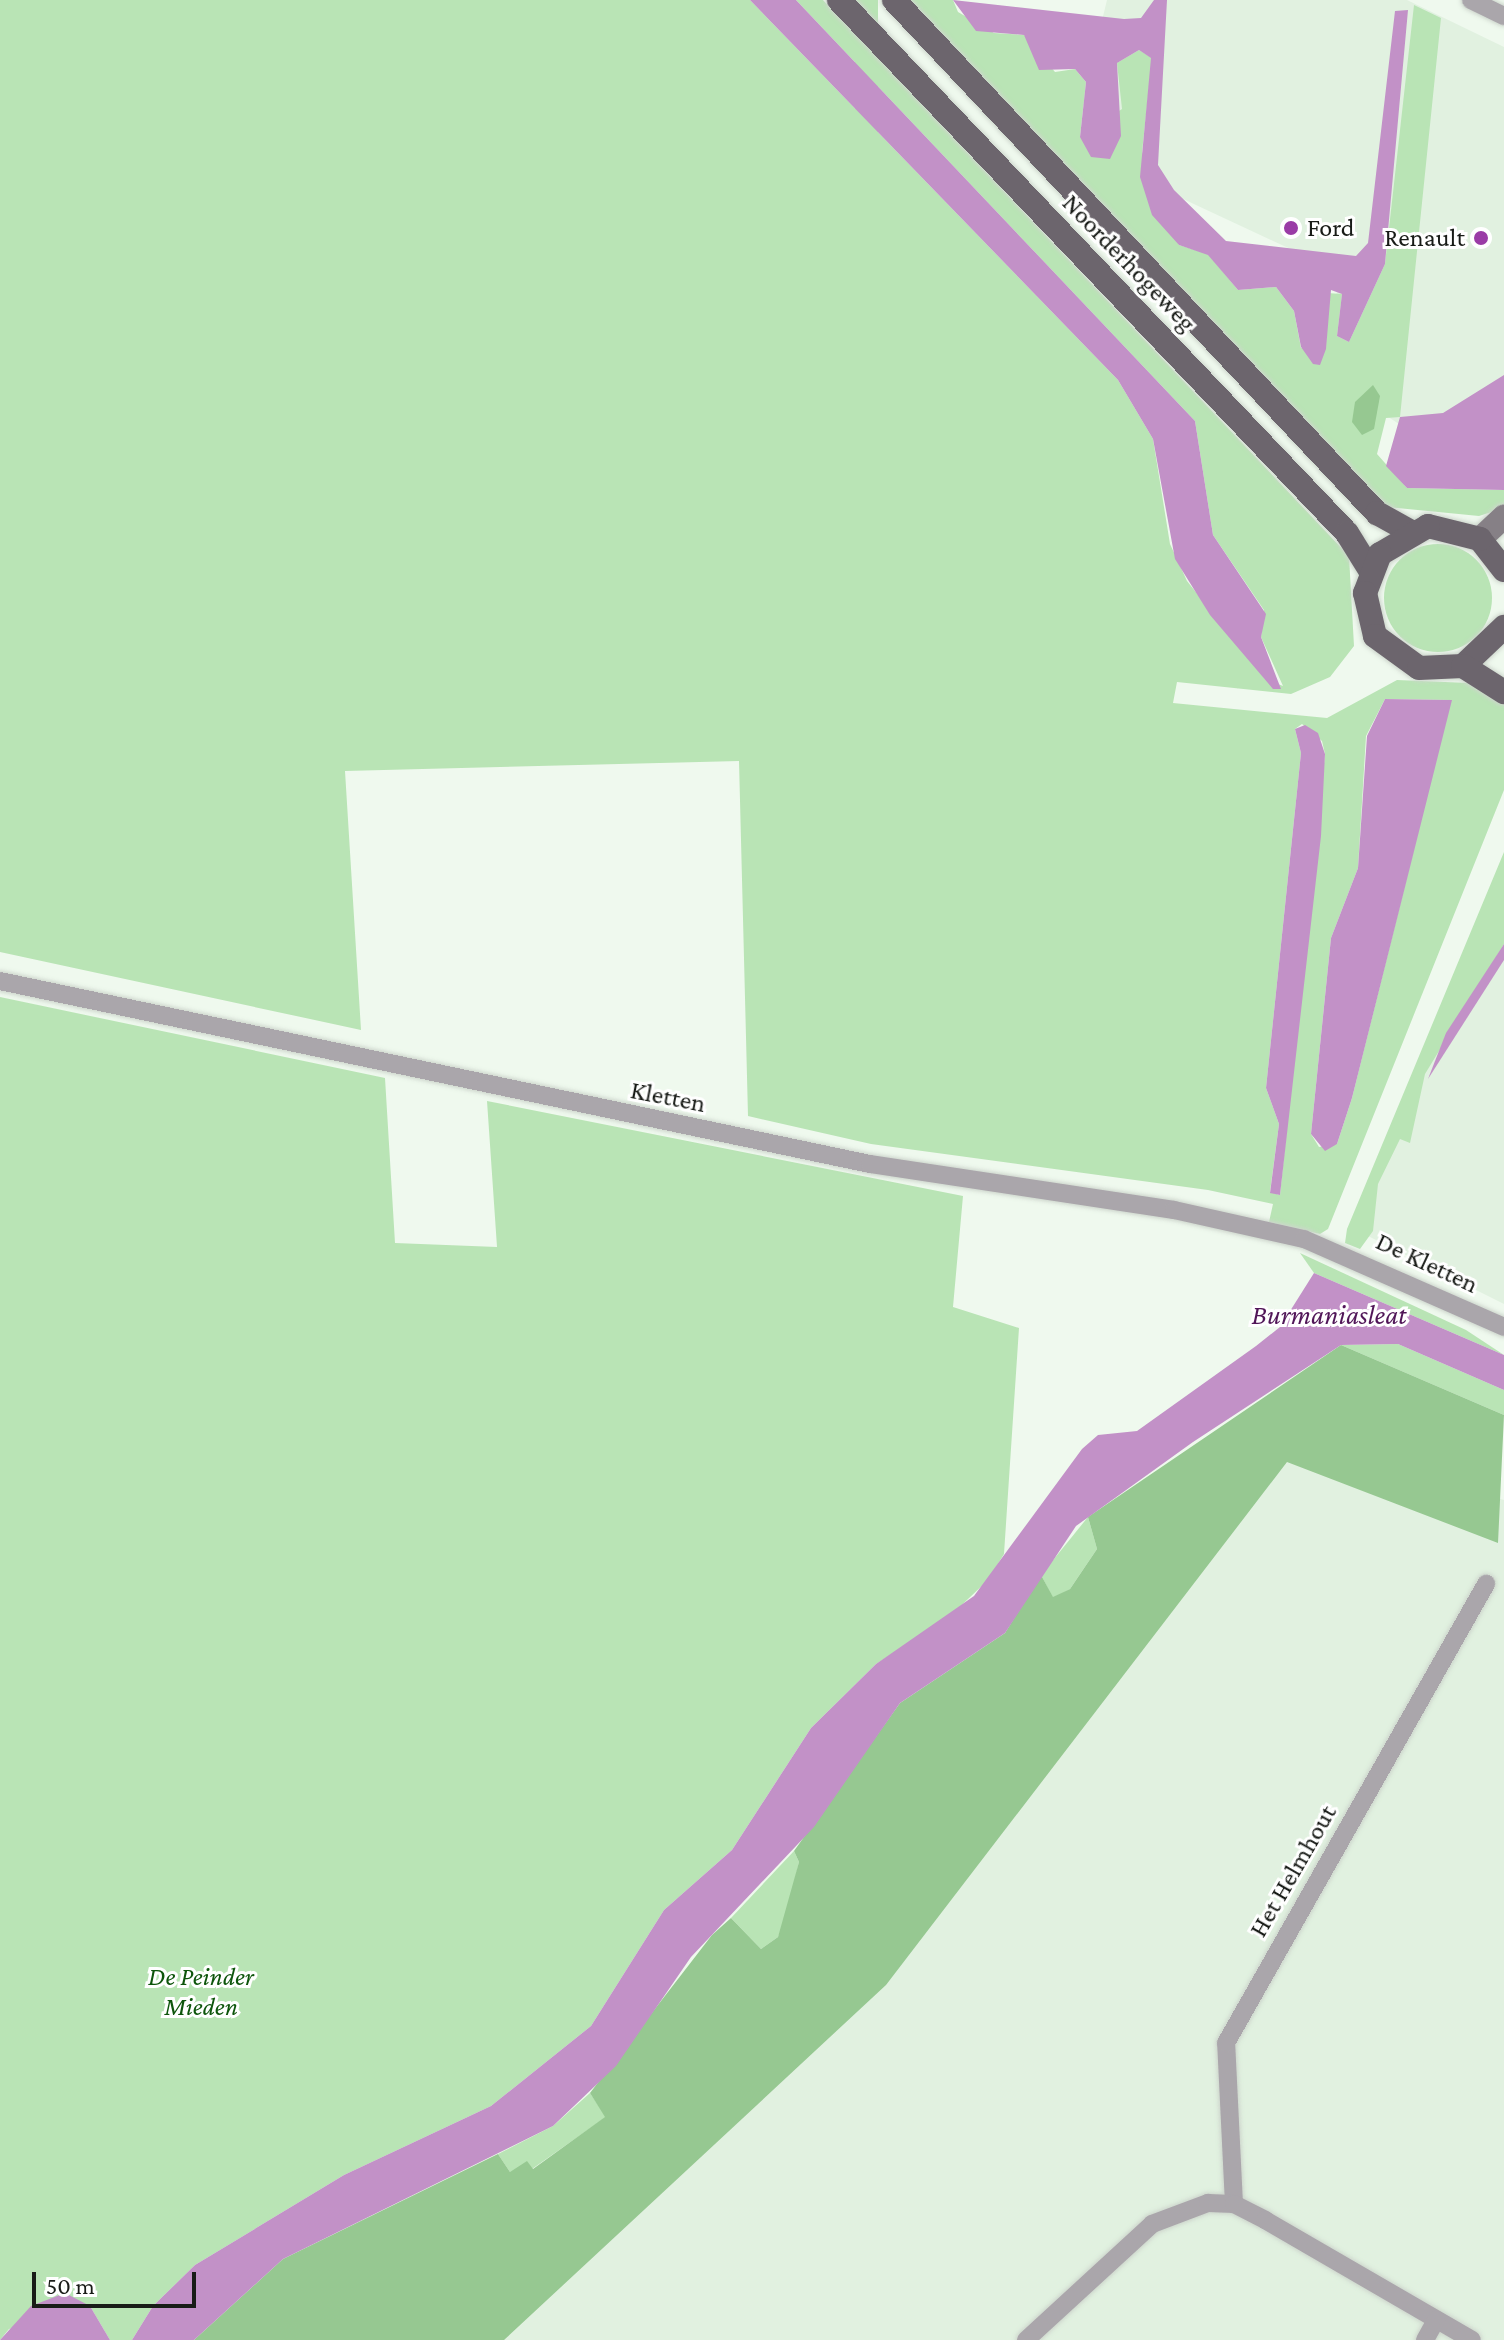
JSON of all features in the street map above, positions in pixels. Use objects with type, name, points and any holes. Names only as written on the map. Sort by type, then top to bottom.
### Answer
[{"type":"main road","name":"Noorderhogeweg","points":[[839,0],[1347,533],[1370,570]]},
{"type":"main road","name":"Noorderhogeweg","points":[[894,0],[1377,513],[1410,531]]},
{"type":"main road","points":[[1480,539],[1504,517]]},
{"type":"main road","points":[[1502,561],[1480,539],[1446,525],[1410,531],[1370,570],[1367,616],[1386,650],[1419,668],[1463,666],[1504,692]]},
{"type":"main road","points":[[1463,666],[1504,627]]},
{"type":"street","points":[[1471,0],[1504,16]]},
{"type":"street","name":"Kletten","points":[[0,981],[870,1164],[1174,1210],[1328,1246]]},
{"type":"street","name":"De Kletten","points":[[1328,1246],[1504,1327]]},
{"type":"street","name":"Het Helmhout","points":[[1234,2204],[1226,2043],[1486,1584]]},
{"type":"street","points":[[1026,2340],[1152,2224],[1180,2207],[1234,2204],[1472,2340]]},
{"type":"street","points":[[1425,2340],[1436,2320]]},
{"type":"shaded area","points":[[1107,0],[1407,0],[1504,47],[1504,385],[1434,447],[1309,365],[1344,274],[1121,170],[1082,103]]},
{"type":"shaded area","points":[[1504,920],[1504,1304],[1362,1233],[1370,1183],[1438,1029]]},
{"type":"shaded area","points":[[1287,1437],[1504,1500],[1504,2340],[454,2340]]},
{"type":"green space","points":[[0,0],[750,0],[1118,380],[1153,439],[1170,544],[1187,581],[1265,679],[1283,686],[1261,637],[1264,610],[1213,535],[1195,421],[796,0],[823,0],[1349,556],[1354,646],[1330,677],[1291,694],[1177,682],[1173,703],[1327,718],[1397,680],[1469,683],[1504,702],[1504,790],[1328,1229],[1320,1234],[1269,1222],[1273,1204],[1208,1190],[871,1144],[748,1116],[739,761],[345,771],[361,1030],[0,952]],"holes":[[[1385,699],[1451,700],[1352,1098],[1337,1144],[1319,1147],[1311,1134],[1331,938],[1358,868],[1366,736]],[[1302,724],[1322,741],[1325,754],[1280,1195],[1270,1192],[1279,1124],[1266,1088],[1301,753],[1295,729]]]},
{"type":"green space","points":[[855,0],[878,0],[878,742],[855,742]]},
{"type":"green space","points":[[909,0],[953,0],[958,12],[994,33],[1024,35],[1055,72],[1075,69],[1086,82],[1080,137],[1122,109],[1117,63],[1139,50],[1152,58],[1142,152],[1179,245],[1208,254],[1238,290],[1276,287],[1294,311],[1301,348],[1326,349],[1327,293],[1342,294],[1337,336],[1349,342],[1385,264],[1414,5],[1441,18],[1400,417],[1386,418],[1377,454],[1407,488],[1504,490],[1504,508],[1479,516],[1387,507]]},
{"type":"green space","points":[[1373,385],[1380,396],[1374,429],[1362,435],[1352,422],[1355,402]]},
{"type":"green space","points":[[1438,544],[1459,548],[1476,560],[1488,577],[1492,598],[1488,619],[1476,636],[1459,648],[1438,652],[1417,648],[1400,636],[1388,619],[1384,598],[1388,577],[1400,560],[1417,548]]},
{"type":"green space","points":[[1504,852],[1504,944],[1425,1074],[1410,1143],[1400,1139],[1378,1184],[1373,1231],[1360,1249],[1345,1243],[1347,1229]]},
{"type":"green space","name":"De Peinder Mieden","points":[[0,997],[385,1078],[395,1243],[497,1247],[487,1101],[963,1196],[953,1307],[1019,1328],[1004,1554],[988,1580],[947,1619],[876,1664],[811,1728],[732,1850],[664,1910],[591,2026],[491,2106],[344,2175],[195,2265],[153,2306],[132,2340],[110,2340],[90,2306],[9,2329],[0,2340]]},
{"type":"green space","points":[[1300,1253],[1466,1330],[1504,1355],[1314,1273]]},
{"type":"green space","points":[[1398,1344],[1504,1390],[1504,1415],[1341,1345]]},
{"type":"green space","points":[[1341,1345],[1504,1415],[1498,1543],[1287,1462],[886,1985],[504,2340],[194,2340],[283,2259],[498,2154],[510,2172],[527,2161],[533,2169],[605,2117],[590,2093],[712,1935],[731,1918],[761,1949],[778,1937],[799,1862],[794,1851],[900,1703],[1005,1633],[1041,1575],[1053,1597],[1070,1589],[1097,1549],[1088,1517]]},
{"type":"green space","points":[[1088,1517],[1097,1549],[1070,1589],[1053,1598],[1041,1575]]},
{"type":"green space","points":[[794,1851],[799,1862],[786,1918],[778,1937],[761,1949],[731,1918]]},
{"type":"green space","points":[[590,2093],[606,2117],[532,2169],[510,2172],[498,2154],[553,2126]]},
{"type":"water","points":[[750,0],[796,0],[1195,421],[1213,535],[1266,614],[1261,637],[1281,689],[1273,689],[1210,615],[1175,559],[1153,439],[1118,380]]},
{"type":"water","points":[[953,0],[1124,19],[1141,18],[1154,0],[1167,0],[1158,165],[1174,190],[1226,241],[1356,256],[1368,243],[1395,11],[1408,10],[1385,264],[1349,342],[1337,336],[1342,294],[1331,290],[1326,349],[1320,365],[1313,364],[1301,347],[1294,311],[1276,287],[1238,290],[1208,255],[1179,245],[1152,215],[1140,177],[1151,58],[1139,50],[1117,63],[1121,136],[1110,159],[1091,157],[1080,137],[1086,82],[1075,69],[1039,70],[1024,35],[976,31]]},
{"type":"water","points":[[1504,375],[1504,490],[1407,488],[1386,466],[1400,417],[1443,413]]},
{"type":"water","points":[[1385,699],[1452,700],[1352,1098],[1337,1144],[1325,1151],[1311,1134],[1331,938],[1358,868],[1367,736]]},
{"type":"water","points":[[1305,725],[1318,733],[1325,754],[1321,836],[1280,1195],[1270,1193],[1279,1124],[1266,1088],[1301,753],[1295,729]]},
{"type":"water","points":[[1504,944],[1504,960],[1428,1079],[1446,1033]]},
{"type":"water","name":"Burmaniasleat","points":[[1314,1273],[1504,1355],[1504,1390],[1398,1344],[1341,1345],[1193,1442],[1076,1526],[1005,1633],[900,1703],[814,1827],[691,1957],[616,2066],[553,2126],[283,2259],[194,2340],[132,2340],[153,2306],[195,2265],[344,2175],[491,2106],[591,2026],[664,1910],[732,1850],[811,1728],[876,1664],[974,1596],[1082,1449],[1098,1435],[1137,1431],[1256,1346],[1280,1327]]},
{"type":"water","points":[[65,2293],[90,2306],[110,2340],[0,2340],[31,2306]]},
{"type":"place","name":"Ford","points":[[1291,228]]},
{"type":"place","name":"Renault","points":[[1481,238]]}]
